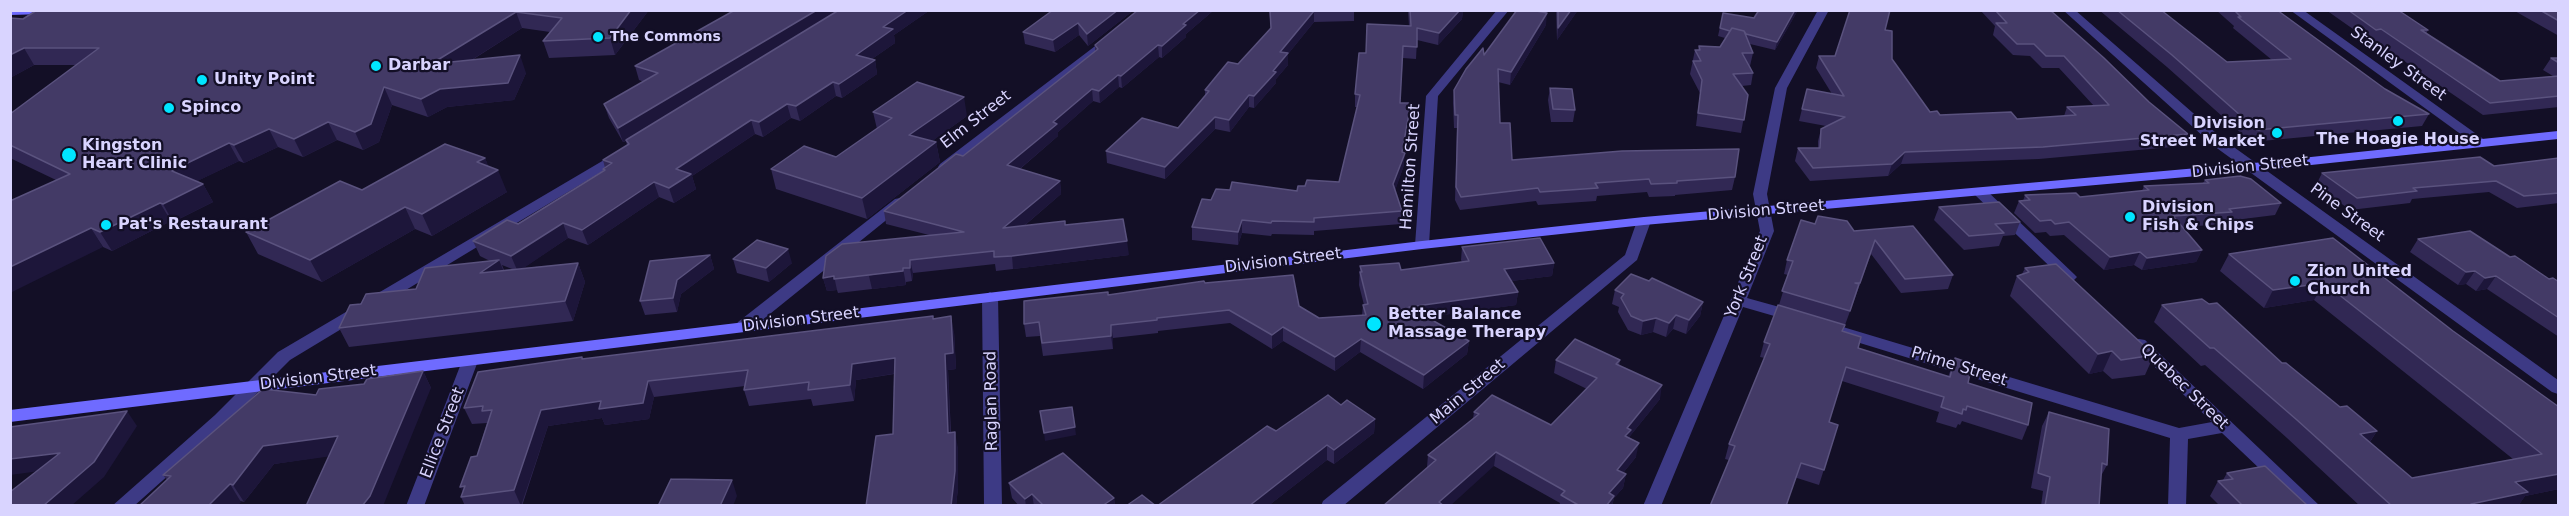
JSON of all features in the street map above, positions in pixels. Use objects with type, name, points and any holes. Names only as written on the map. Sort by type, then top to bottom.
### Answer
[{"type":"main road","points":[[10,12],[80,10]]},
{"type":"main road","name":"Division Street","points":[[10,416],[1422,245],[1644,221],[2254,167],[2559,135]]},
{"type":"street","name":"Hamilton Street","points":[[1422,245],[1432,96],[1504,10]]},
{"type":"street","name":"York Street","points":[[1652,506],[1767,231],[1760,194],[1781,88],[1824,10]]},
{"type":"street","name":"Pine Street","points":[[2068,10],[2219,143],[2559,388]]},
{"type":"street","name":"Stanley Street","points":[[2295,10],[2482,143]]},
{"type":"street","points":[[26,23],[49,11]]},
{"type":"street","name":"Elm Street","points":[[933,177],[1118,32]]},
{"type":"street","points":[[122,506],[220,419],[284,356],[630,148]]},
{"type":"street","points":[[744,326],[914,192]]},
{"type":"street","points":[[1980,192],[2082,290]]},
{"type":"street","name":"Main Street","points":[[1330,506],[1632,256],[1644,221]]},
{"type":"street","name":"Raglan Road","points":[[990,297],[993,506]]},
{"type":"street","points":[[1738,300],[1806,320]]},
{"type":"street","name":"Prime Street","points":[[1828,327],[2179,434]]},
{"type":"street","name":"Quebec Street","points":[[2124,330],[2311,506]]},
{"type":"street","name":"Ellice Street","points":[[415,506],[470,361]]},
{"type":"street","points":[[2177,506],[2179,434],[2225,426]]},
{"type":"building","points":[[37,10],[631,10],[610,38],[543,41],[562,18],[516,12],[431,64],[520,55],[508,83],[440,89],[421,99],[384,87],[371,124],[355,132],[328,122],[294,139],[269,129],[234,145],[229,143],[172,171],[203,184],[100,232],[91,228],[10,267],[10,201],[70,174],[10,145],[10,114],[99,48],[24,48],[10,55],[10,18],[23,19]]},
{"type":"building","points":[[735,10],[817,10],[618,128],[604,104],[658,73],[635,66]]},
{"type":"building","points":[[839,10],[908,10],[883,27],[893,29],[856,55],[875,60],[839,84],[833,82],[796,106],[787,104],[759,122],[751,120],[676,169],[691,174],[669,188],[654,182],[582,230],[563,223],[511,256],[473,241],[507,220],[518,224],[605,170],[603,169],[612,163],[603,160],[629,144],[626,140]]},
{"type":"building","points":[[1053,10],[1118,10],[1087,34],[1078,23],[1053,40],[1023,32]]},
{"type":"building","points":[[1138,10],[1200,10],[1162,46],[1158,45],[1121,76],[1118,75],[1099,91],[1092,89],[1053,122],[1057,124],[1007,165],[1060,181],[1003,228],[1065,221],[1065,225],[1123,219],[1127,241],[1012,256],[994,257],[994,251],[910,260],[910,268],[903,268],[903,271],[834,279],[834,276],[823,278],[826,256],[842,244],[964,232],[884,211],[956,154],[963,156],[1098,49],[1095,45]]},
{"type":"building","points":[[1270,10],[1338,10],[1314,11],[1280,52],[1288,53],[1273,71],[1276,72],[1254,96],[1249,95],[1229,120],[1215,117],[1165,167],[1106,151],[1142,118],[1178,128],[1209,91],[1205,90],[1228,62],[1238,64],[1271,28]]},
{"type":"building","points":[[1410,10],[1460,10],[1439,33],[1417,28],[1417,47],[1403,46],[1400,103],[1411,103],[1402,152],[1405,153],[1393,184],[1402,211],[1314,218],[1314,222],[1272,221],[1271,223],[1242,220],[1238,232],[1192,227],[1202,199],[1211,200],[1216,189],[1230,190],[1232,182],[1297,191],[1298,186],[1305,186],[1307,180],[1339,182],[1360,95],[1355,94],[1359,53],[1366,53],[1367,24],[1411,26]]},
{"type":"building","points":[[1517,10],[1547,13],[1511,72],[1498,69],[1500,123],[1510,123],[1512,160],[1622,151],[1739,149],[1735,177],[1651,184],[1649,179],[1595,183],[1598,188],[1540,192],[1538,188],[1461,197],[1456,187],[1458,115],[1455,115],[1454,90],[1466,69],[1483,48],[1484,55]]},
{"type":"building","points":[[1558,10],[1571,10],[1558,28]]},
{"type":"building","points":[[1759,10],[1795,10],[1777,42],[1732,28],[1730,31],[1720,28],[1723,13],[1754,18]]},
{"type":"building","points":[[1850,10],[1890,10],[1885,30],[1892,31],[1892,59],[1930,112],[1937,111],[1940,115],[2011,112],[2017,119],[2076,115],[2067,107],[2109,105],[2064,56],[2046,56],[2034,44],[2017,44],[1996,23],[2007,23],[1995,10],[2050,10],[2149,102],[2188,134],[2043,147],[1905,152],[1892,164],[1813,168],[1798,148],[1820,148],[1821,129],[1845,117],[1802,109],[1807,89],[1844,96],[1819,56],[1835,56]]},
{"type":"building","points":[[2117,10],[2161,10],[2227,62],[2291,59],[2238,17],[2241,17],[2234,10],[2277,10],[2385,89],[2429,114],[2257,130]]},
{"type":"building","points":[[2348,10],[2398,10],[2428,30],[2421,30],[2500,81],[2559,76],[2559,96],[2490,103],[2381,29],[2376,30]]},
{"type":"building","points":[[2540,10],[2559,10],[2559,21]]},
{"type":"building","points":[[1732,28],[1744,31],[1753,53],[1742,53],[1753,73],[1733,74],[1748,95],[1744,120],[1698,113],[1702,80],[1693,61],[1701,61],[1695,50],[1700,50],[1699,46],[1720,47]]},
{"type":"building","points":[[917,82],[964,97],[909,135],[936,142],[862,198],[771,169],[804,146],[836,157],[892,118],[873,112]]},
{"type":"building","points":[[1550,88],[1572,89],[1575,110],[1553,109]]},
{"type":"building","points":[[445,144],[485,158],[477,162],[498,170],[422,214],[405,207],[310,260],[246,232],[340,181],[362,190]]},
{"type":"building","points":[[2480,157],[2494,166],[2559,158],[2559,193],[2524,196],[2496,181],[2413,188],[2417,191],[2357,198],[2322,173]]},
{"type":"building","points":[[2240,176],[2251,179],[2281,203],[2229,209],[2232,212],[2173,216],[2202,250],[2147,258],[2140,252],[2110,257],[2069,222],[2055,224],[2051,220],[2040,221],[2019,201],[2030,200],[2025,195],[2076,193],[2080,197],[2149,190],[2144,186],[2209,183],[2205,180]]},
{"type":"building","points":[[1999,202],[2020,222],[1995,224],[2004,233],[1969,236],[1939,207]]},
{"type":"building","points":[[1818,216],[1847,221],[1854,231],[1913,226],[1953,275],[1905,279],[1875,240],[1860,283],[1855,283],[1859,284],[1850,311],[1782,291],[1793,261],[1787,260],[1801,220],[1815,224]]},
{"type":"building","points":[[2470,231],[2510,257],[2515,256],[2549,279],[2553,278],[2559,282],[2559,318],[2496,276],[2485,278],[2475,271],[2466,272],[2418,239]]},
{"type":"building","points":[[1540,238],[1554,263],[1504,269],[1518,292],[1409,307],[1469,341],[1424,375],[1361,339],[1335,357],[1283,327],[1272,335],[1229,310],[1111,325],[1111,336],[1042,343],[1039,322],[1024,324],[1024,301],[1108,292],[1108,295],[1204,281],[1205,283],[1293,275],[1299,306],[1319,318],[1366,315],[1363,305],[1368,304],[1360,266],[1399,263],[1401,270],[1469,261],[1462,247]]},
{"type":"building","points":[[2333,238],[2453,331],[2559,407],[2559,474],[2515,482],[2528,492],[2471,504],[2473,506],[2392,506],[2297,420],[2162,305],[2202,299],[2209,304],[2217,303],[2282,363],[2286,363],[2340,407],[2347,406],[2377,431],[2360,434],[2412,478],[2542,454],[2324,283],[2273,290],[2229,254]]},
{"type":"building","points":[[757,240],[788,249],[766,268],[733,259]]},
{"type":"building","points":[[710,255],[677,280],[673,298],[640,301],[650,261]]},
{"type":"building","points":[[499,260],[480,273],[578,263],[565,301],[339,328],[350,305],[361,304],[366,294],[416,289],[425,268]]},
{"type":"building","points":[[2056,264],[2154,355],[2121,360],[2112,351],[2098,354],[2017,276],[2029,272],[2025,268]]},
{"type":"building","points":[[1631,274],[1649,281],[1652,278],[1703,302],[1689,320],[1676,315],[1669,323],[1656,318],[1643,321],[1631,316],[1621,298],[1624,294],[1615,290]]},
{"type":"building","points":[[1778,305],[1845,325],[1842,331],[1861,337],[1858,348],[1950,377],[1955,358],[1972,364],[1968,383],[2032,403],[2028,425],[1967,406],[1966,410],[1963,409],[1962,414],[1941,407],[1944,397],[1846,367],[1829,422],[1838,425],[1824,470],[1801,463],[1786,506],[1710,506],[1735,446],[1729,444],[1770,344],[1764,342]]},
{"type":"building","points":[[933,316],[933,319],[951,316],[953,353],[945,354],[948,433],[955,432],[955,471],[951,506],[866,506],[876,436],[893,434],[895,358],[852,364],[850,385],[808,390],[809,382],[744,390],[748,370],[648,381],[643,403],[599,409],[601,401],[541,410],[514,490],[461,497],[465,486],[460,487],[471,457],[477,456],[492,410],[482,411],[483,406],[464,408],[478,372],[582,357],[582,359]]},
{"type":"building","points":[[1575,339],[1620,360],[1616,364],[1662,385],[1627,428],[1631,430],[1625,436],[1639,443],[1617,470],[1626,474],[1609,493],[1614,496],[1606,506],[1580,506],[1561,495],[1565,491],[1496,452],[1439,502],[1444,506],[1383,506],[1436,460],[1428,455],[1479,414],[1474,412],[1492,395],[1551,425],[1597,378],[1556,360]]},
{"type":"building","points":[[423,371],[370,496],[362,506],[306,506],[338,436],[263,446],[233,485],[230,484],[208,506],[139,506],[171,476],[163,475],[263,389],[316,395],[319,389],[364,384],[367,379]]},
{"type":"building","points":[[1328,395],[1341,405],[1347,400],[1375,419],[1334,450],[1327,445],[1249,506],[1157,506],[1267,426],[1276,431]]},
{"type":"building","points":[[1072,407],[1075,427],[1044,433],[1040,411]]},
{"type":"building","points":[[127,411],[94,462],[43,506],[10,506],[10,492],[60,453],[10,459],[10,427]]},
{"type":"building","points":[[2049,412],[2109,429],[2107,465],[2102,463],[2099,506],[2045,506],[2050,477],[2038,473]]},
{"type":"building","points":[[1063,453],[1114,498],[1102,506],[1044,506],[1032,494],[1025,499],[1009,483]]},
{"type":"building","points":[[2265,466],[2308,506],[2243,506],[2218,481],[2233,479],[2227,473]]},
{"type":"building","points":[[671,479],[732,480],[720,506],[658,506]]},
{"type":"building","points":[[1142,495],[1156,506],[1126,506]]},
{"type":"place","name":"The Commons","points":[[598,37]]},
{"type":"place","name":"Darbar","points":[[376,66]]},
{"type":"place","name":"Unity Point","points":[[202,80]]},
{"type":"place","name":"Spinco","points":[[169,108]]},
{"type":"place","name":"The Hoagie House","points":[[2398,121]]},
{"type":"place","name":"Division Street Market","points":[[2277,133]]},
{"type":"place","name":"Kingston Heart Clinic","points":[[69,155]]},
{"type":"place","name":"Division Fish & Chips","points":[[2130,217]]},
{"type":"place","name":"Pat's Restaurant","points":[[106,225]]},
{"type":"place","name":"Zion United Church","points":[[2295,281]]},
{"type":"place","name":"Better Balance Massage Therapy","points":[[1374,324]]}]
